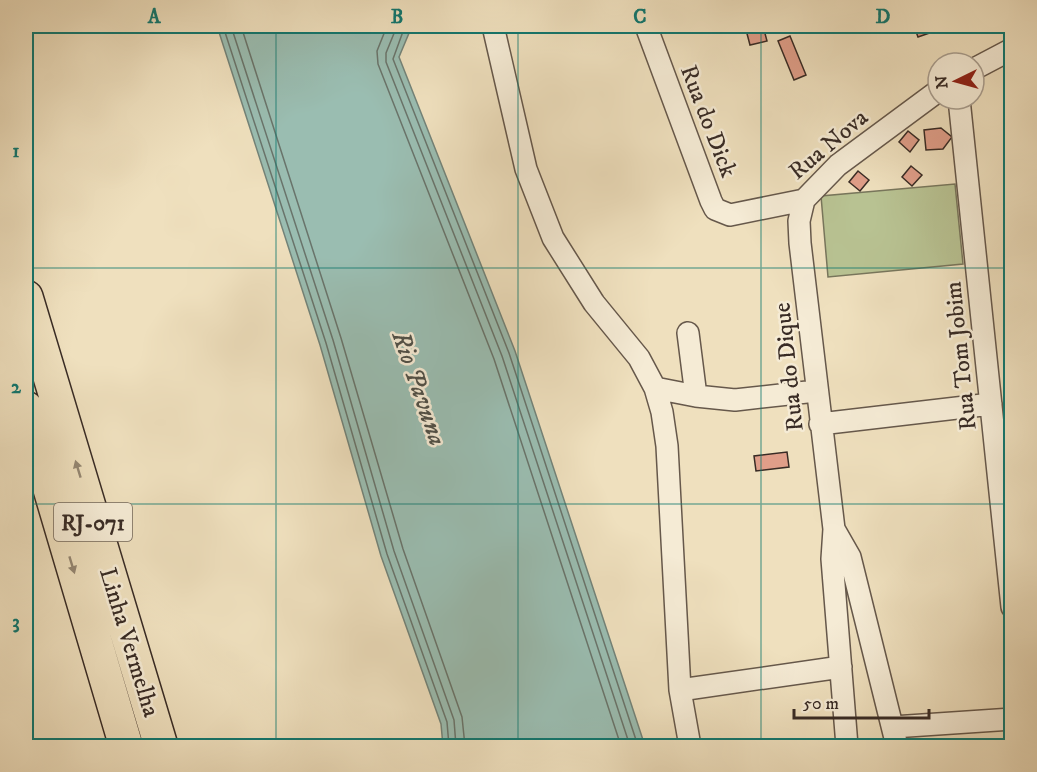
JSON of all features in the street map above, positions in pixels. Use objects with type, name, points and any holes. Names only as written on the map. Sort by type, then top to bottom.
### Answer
[{"type":"highway","name":"Linha Vermelha","points":[[26,297],[161,747]]},
{"type":"highway","name":"Linha Vermelha","points":[[26,408],[126,747]]},
{"type":"street","points":[[493,26],[526,169],[553,238],[594,303],[639,358],[655,388],[662,412],[667,446],[680,690],[690,747]]},
{"type":"street","name":"Rua do Dick","points":[[645,26],[711,201]]},
{"type":"street","points":[[986,63],[1011,49]]},
{"type":"street","name":"Rua Nova","points":[[711,201],[715,209],[730,215],[804,200],[838,165],[926,100]]},
{"type":"street","name":"Rua Tom Jobim","points":[[960,111],[1011,607]]},
{"type":"street","name":"Rua do Dique","points":[[804,200],[799,220],[800,243],[834,529],[832,559],[847,747]]},
{"type":"street","points":[[688,333],[696,396]]},
{"type":"street","points":[[655,388],[696,396],[735,400],[816,391]]},
{"type":"street","points":[[820,424],[991,404]]},
{"type":"street","name":"Rua do Dique","points":[[834,529],[850,557],[895,737]]},
{"type":"street","points":[[680,690],[841,673],[879,675]]},
{"type":"street","points":[[895,737],[1011,719]]},
{"type":"green space","points":[[955,184],[963,264],[828,277],[821,196]]},
{"type":"water","name":"Rio Pavuna","points":[[217,26],[412,26],[399,57],[515,351],[645,746],[443,746],[441,724],[381,556],[320,345]]},
{"type":"building","points":[[745,26],[763,26],[767,41],[750,45]]},
{"type":"building","points":[[914,26],[936,26],[938,30],[918,37]]},
{"type":"building","points":[[790,36],[806,75],[794,80],[778,41]]},
{"type":"building","points":[[941,128],[952,137],[943,149],[926,150],[924,130]]},
{"type":"building","points":[[908,131],[919,140],[910,152],[899,142]]},
{"type":"building","points":[[911,166],[922,175],[912,186],[902,177]]},
{"type":"building","points":[[858,171],[869,180],[860,191],[849,182]]},
{"type":"building","points":[[787,452],[789,467],[756,471],[754,456]]}]
